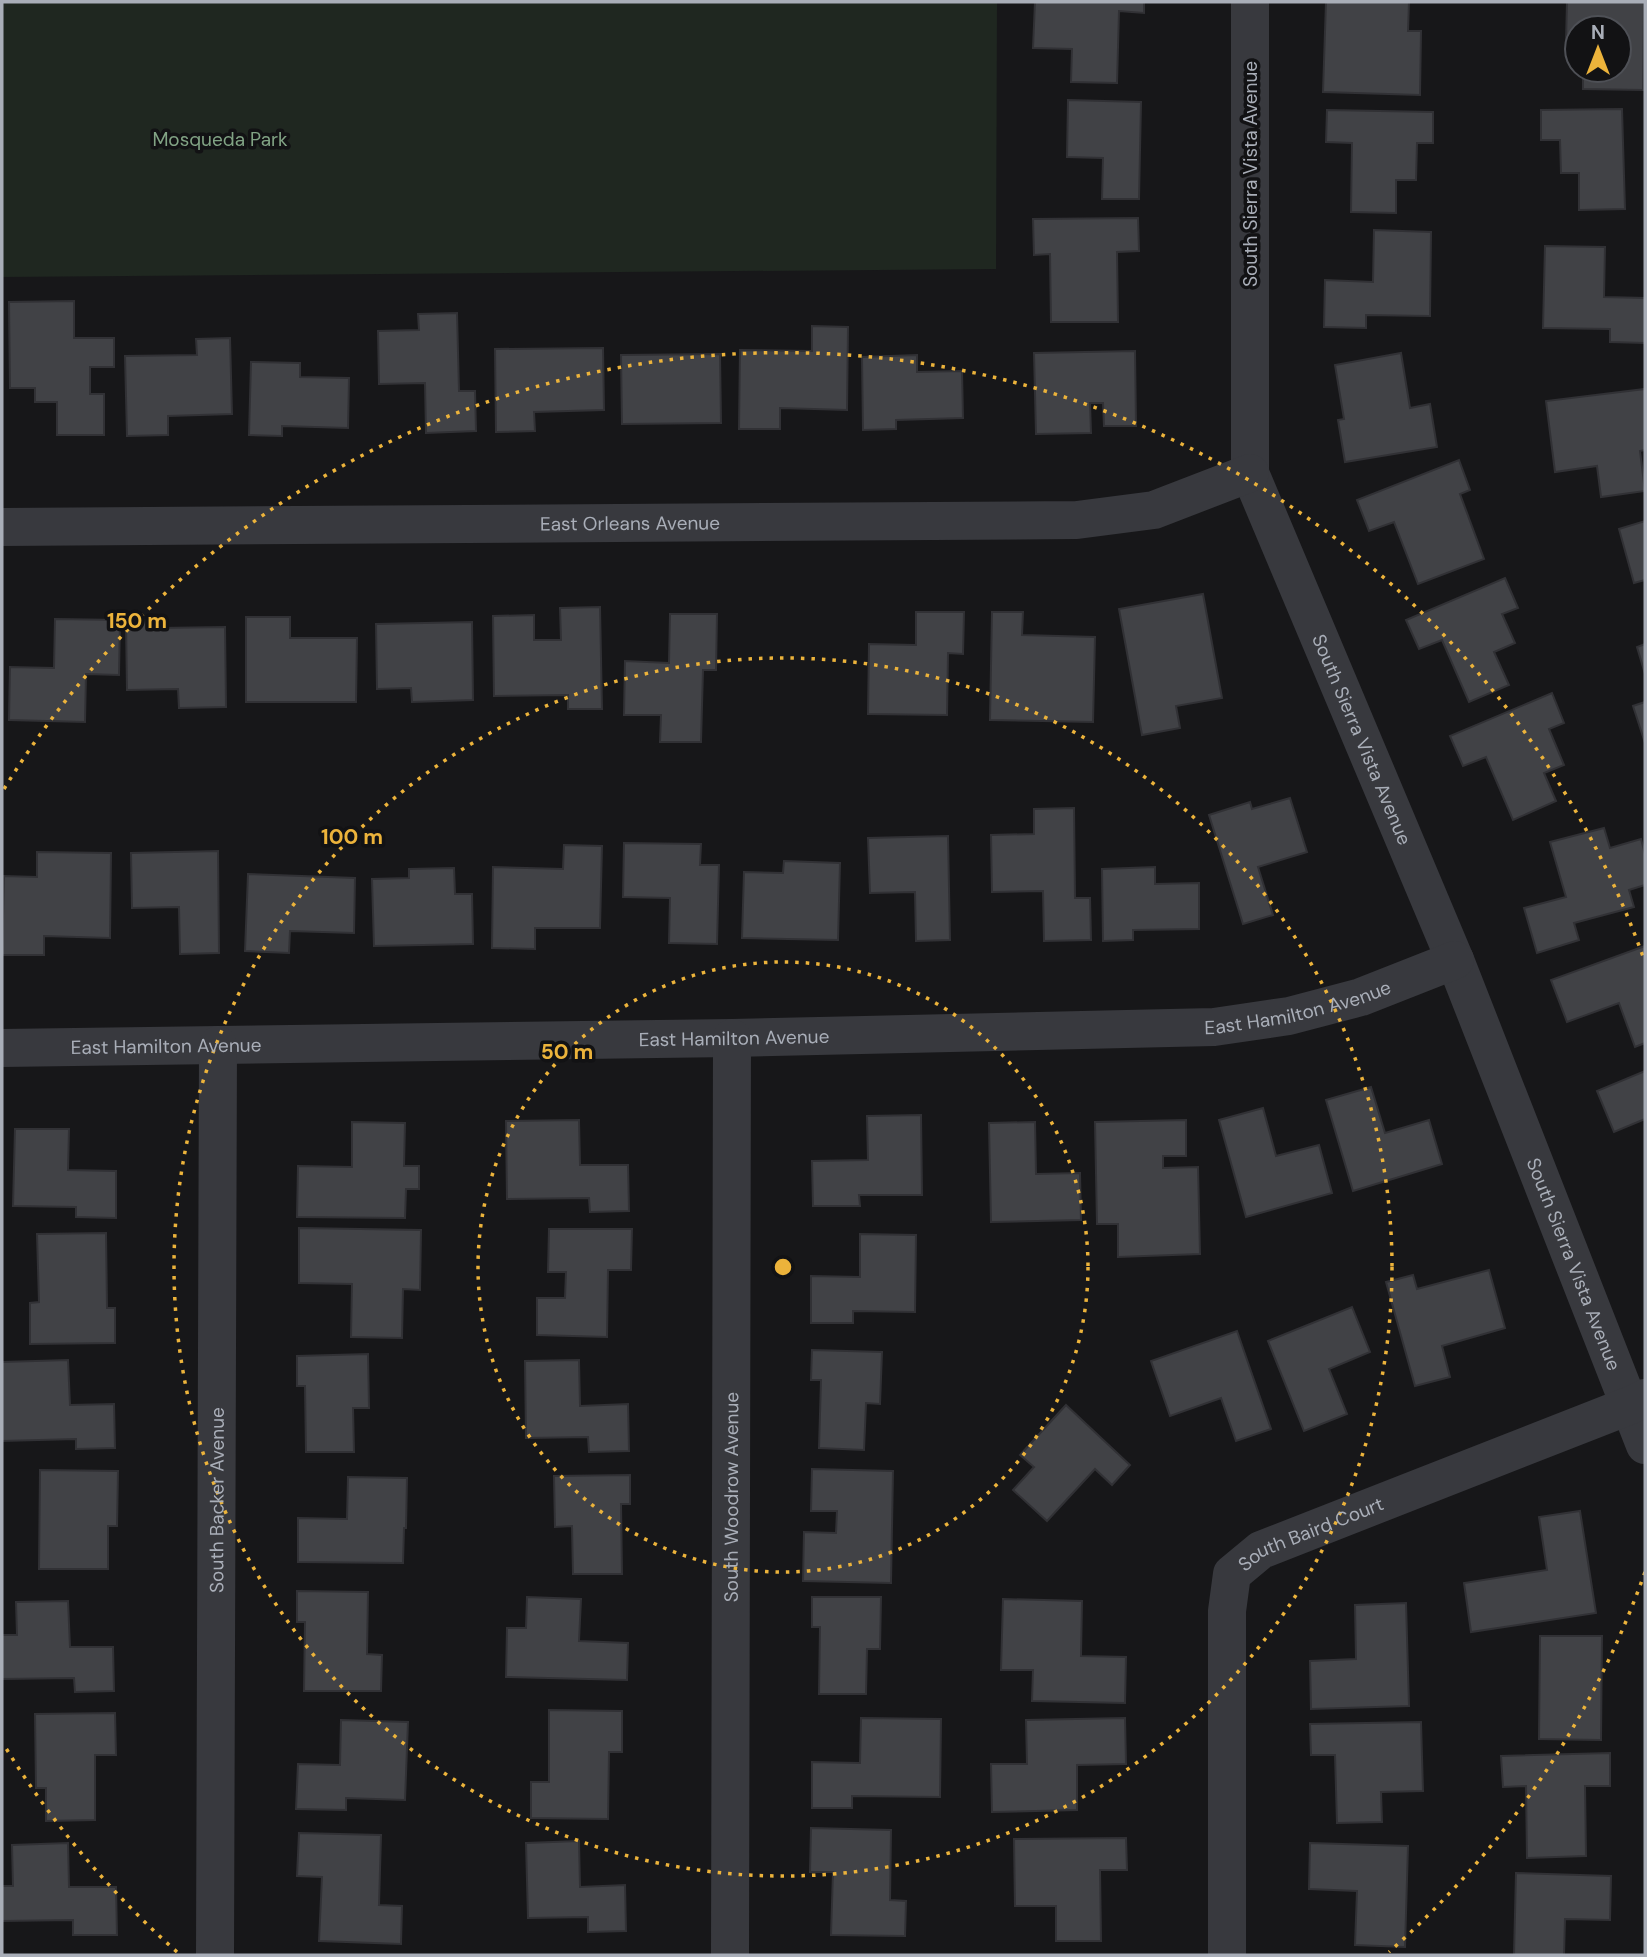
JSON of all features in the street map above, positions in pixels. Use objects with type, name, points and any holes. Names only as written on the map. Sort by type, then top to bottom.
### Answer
[{"type":"street","name":"South Sierra Vista Avenue","points":[[1250,2],[1251,473],[1638,1401],[1645,1445]]},
{"type":"street","name":"East Orleans Avenue","points":[[2,527],[1077,520],[1154,510],[1251,473]]},
{"type":"street","name":"East Hamilton Avenue","points":[[2,1048],[732,1038],[1214,1027],[1289,1016],[1349,1000],[1455,960]]},
{"type":"street","name":"South Woodrow Avenue","points":[[730,1955],[732,1038]]},
{"type":"street","name":"South Backer Avenue","points":[[215,1955],[218,1045]]},
{"type":"street","name":"South Baird Court","points":[[1227,1955],[1227,1611],[1232,1574],[1261,1550],[1638,1401]]},
{"type":"green space","name":"Mosqueda Park","points":[[2,2],[997,2],[996,269],[2,277]]},
{"type":"building","points":[[1035,2],[1144,2],[1144,13],[1119,11],[1117,83],[1071,82],[1072,49],[1033,48]]},
{"type":"building","points":[[1326,2],[1409,2],[1408,31],[1421,31],[1420,95],[1323,92]]},
{"type":"building","points":[[1567,2],[1644,2],[1643,90],[1583,89],[1583,84],[1633,84],[1633,14],[1567,14]]},
{"type":"building","points":[[1068,100],[1141,102],[1139,199],[1102,199],[1103,158],[1067,157]]},
{"type":"building","points":[[1622,109],[1625,209],[1579,210],[1579,173],[1561,173],[1560,140],[1541,140],[1541,110]]},
{"type":"building","points":[[1327,110],[1433,112],[1433,143],[1417,143],[1416,180],[1396,180],[1396,213],[1351,212],[1352,143],[1326,142]]},
{"type":"building","points":[[1138,218],[1139,251],[1117,252],[1118,322],[1051,322],[1050,254],[1034,255],[1033,219]]},
{"type":"building","points":[[1374,230],[1431,232],[1430,316],[1366,315],[1366,328],[1324,327],[1325,280],[1373,282]]},
{"type":"building","points":[[1545,246],[1605,247],[1604,297],[1645,298],[1645,343],[1610,342],[1610,329],[1543,328]]},
{"type":"building","points":[[74,301],[74,338],[114,338],[114,367],[90,367],[90,394],[104,394],[104,435],[57,435],[57,402],[35,402],[35,388],[10,388],[9,302]]},
{"type":"building","points":[[457,313],[459,391],[475,391],[476,431],[426,433],[425,383],[379,384],[378,331],[419,330],[418,314]]},
{"type":"building","points":[[812,326],[848,327],[847,410],[780,408],[780,429],[739,429],[740,350],[812,351]]},
{"type":"building","points":[[230,338],[232,414],[168,416],[168,435],[127,436],[125,356],[197,355],[196,339]]},
{"type":"building","points":[[603,348],[604,410],[534,412],[535,431],[496,432],[495,349]]},
{"type":"building","points":[[1135,351],[1136,426],[1104,426],[1103,403],[1090,403],[1091,433],[1036,434],[1034,353]]},
{"type":"building","points":[[1401,353],[1410,408],[1430,404],[1437,447],[1345,462],[1338,420],[1344,419],[1335,365]]},
{"type":"building","points":[[720,354],[721,423],[622,424],[621,355]]},
{"type":"building","points":[[917,355],[917,372],[962,371],[963,418],[896,420],[896,429],[863,430],[862,357]]},
{"type":"building","points":[[251,362],[300,363],[300,377],[349,378],[348,428],[282,426],[282,436],[249,435]]},
{"type":"building","points":[[1645,389],[1645,450],[1640,451],[1645,491],[1601,497],[1597,466],[1555,472],[1546,401]]},
{"type":"building","points":[[1459,460],[1470,490],[1460,494],[1484,559],[1418,584],[1394,522],[1369,531],[1357,500]]},
{"type":"building","points":[[1645,521],[1645,580],[1634,583],[1619,529]]},
{"type":"building","points":[[1505,578],[1518,608],[1502,614],[1515,643],[1494,652],[1509,685],[1469,702],[1442,640],[1419,649],[1406,620]]},
{"type":"building","points":[[1203,594],[1222,698],[1176,706],[1180,728],[1142,735],[1119,609]]},
{"type":"building","points":[[600,607],[602,709],[568,709],[568,695],[494,696],[493,616],[534,615],[534,640],[561,640],[560,608]]},
{"type":"building","points":[[916,612],[964,612],[963,654],[948,653],[947,715],[868,714],[869,644],[916,645]]},
{"type":"building","points":[[992,612],[1023,612],[1022,635],[1095,637],[1093,722],[990,720]]},
{"type":"building","points":[[670,614],[717,614],[716,670],[703,670],[701,742],[660,742],[661,715],[624,715],[625,661],[669,663]]},
{"type":"building","points":[[246,617],[290,617],[290,638],[357,638],[356,702],[246,702]]},
{"type":"building","points":[[55,619],[120,620],[119,675],[86,674],[85,722],[9,720],[10,667],[54,668]]},
{"type":"building","points":[[158,620],[159,628],[225,627],[226,707],[179,708],[178,689],[127,690],[126,621]]},
{"type":"building","points":[[472,622],[473,700],[412,702],[411,688],[377,689],[376,624]]},
{"type":"building","points":[[1645,644],[1645,674],[1637,647]]},
{"type":"building","points":[[1552,693],[1564,723],[1549,729],[1564,765],[1544,773],[1556,801],[1513,820],[1486,757],[1463,766],[1450,736]]},
{"type":"building","points":[[1645,702],[1645,743],[1633,706]]},
{"type":"building","points":[[1290,798],[1307,852],[1258,867],[1273,915],[1243,924],[1209,815],[1250,802],[1252,809]]},
{"type":"building","points":[[1074,808],[1075,898],[1090,898],[1091,940],[1044,941],[1043,891],[992,892],[991,835],[1034,834],[1034,809]]},
{"type":"building","points":[[1604,828],[1610,848],[1641,839],[1645,854],[1645,885],[1629,890],[1634,907],[1574,923],[1579,940],[1537,953],[1524,908],[1566,897],[1550,842]]},
{"type":"building","points":[[948,836],[950,940],[916,941],[915,892],[870,893],[868,838]]},
{"type":"building","points":[[624,843],[701,844],[700,865],[719,865],[717,944],[669,943],[670,898],[623,897]]},
{"type":"building","points":[[564,845],[602,846],[600,928],[535,928],[535,949],[492,948],[493,867],[563,869]]},
{"type":"building","points":[[218,851],[219,953],[180,954],[179,907],[132,908],[131,853]]},
{"type":"building","points":[[37,852],[111,853],[110,938],[44,936],[44,955],[2,955],[4,876],[37,877]]},
{"type":"building","points":[[784,861],[840,863],[838,940],[742,938],[744,872],[783,873]]},
{"type":"building","points":[[1155,867],[1155,884],[1199,883],[1199,929],[1133,930],[1133,940],[1103,941],[1102,869]]},
{"type":"building","points":[[454,868],[455,894],[472,894],[473,944],[374,946],[372,879],[409,878],[409,869]]},
{"type":"building","points":[[248,874],[355,878],[354,933],[290,931],[289,953],[245,951]]},
{"type":"building","points":[[1645,946],[1645,1043],[1635,1047],[1619,1003],[1567,1022],[1551,980]]},
{"type":"building","points":[[1645,1071],[1645,1119],[1614,1132],[1597,1091]]},
{"type":"building","points":[[1371,1087],[1385,1133],[1429,1120],[1442,1164],[1353,1191],[1326,1100]]},
{"type":"building","points":[[1263,1108],[1276,1156],[1319,1145],[1332,1193],[1246,1217],[1219,1120]]},
{"type":"building","points":[[921,1115],[922,1195],[859,1195],[860,1206],[813,1206],[812,1161],[868,1160],[867,1116]]},
{"type":"building","points":[[579,1120],[580,1165],[628,1165],[629,1211],[590,1212],[589,1198],[507,1199],[506,1121]]},
{"type":"building","points":[[1186,1120],[1186,1156],[1163,1156],[1163,1168],[1198,1167],[1200,1254],[1118,1257],[1118,1224],[1097,1224],[1095,1122]]},
{"type":"building","points":[[352,1122],[405,1123],[404,1166],[419,1166],[419,1189],[406,1189],[405,1218],[297,1217],[298,1166],[352,1167]]},
{"type":"building","points":[[1035,1122],[1036,1174],[1080,1173],[1081,1220],[991,1222],[989,1123]]},
{"type":"building","points":[[15,1129],[69,1129],[68,1170],[116,1171],[116,1218],[76,1217],[76,1207],[13,1206]]},
{"type":"building","points":[[299,1228],[421,1230],[420,1290],[403,1289],[402,1338],[351,1337],[352,1284],[299,1283]]},
{"type":"building","points":[[549,1229],[632,1229],[631,1270],[608,1270],[607,1337],[537,1335],[537,1298],[565,1298],[566,1272],[548,1272]]},
{"type":"building","points":[[106,1233],[107,1308],[115,1308],[115,1343],[30,1344],[30,1303],[39,1302],[37,1234]]},
{"type":"building","points":[[860,1234],[916,1235],[915,1312],[853,1311],[853,1323],[811,1323],[811,1276],[860,1277]]},
{"type":"building","points":[[1489,1270],[1505,1328],[1442,1346],[1450,1377],[1415,1386],[1386,1282],[1413,1275],[1417,1289]]},
{"type":"building","points":[[1352,1307],[1370,1352],[1329,1369],[1347,1414],[1304,1431],[1268,1341]]},
{"type":"building","points":[[1237,1331],[1271,1429],[1236,1441],[1221,1398],[1170,1416],[1151,1361]]},
{"type":"building","points":[[812,1350],[882,1352],[880,1404],[866,1403],[864,1450],[819,1448],[821,1380],[811,1380]]},
{"type":"building","points":[[368,1354],[369,1408],[353,1408],[354,1452],[306,1452],[305,1386],[297,1386],[297,1356]]},
{"type":"building","points":[[68,1360],[70,1405],[114,1404],[115,1448],[76,1449],[76,1439],[2,1441],[2,1362]]},
{"type":"building","points":[[579,1360],[580,1406],[628,1404],[629,1451],[589,1452],[588,1437],[526,1438],[525,1361]]},
{"type":"building","points":[[1066,1405],[1130,1465],[1112,1485],[1095,1469],[1047,1521],[1013,1490],[1034,1467],[1020,1455]]},
{"type":"building","points":[[812,1469],[893,1471],[891,1583],[803,1581],[804,1532],[836,1533],[837,1511],[811,1511]]},
{"type":"building","points":[[40,1470],[118,1471],[117,1526],[108,1526],[108,1569],[39,1569]]},
{"type":"building","points":[[630,1475],[630,1504],[621,1504],[622,1574],[573,1574],[572,1526],[555,1527],[554,1476]]},
{"type":"building","points":[[348,1477],[407,1478],[403,1563],[298,1562],[298,1518],[347,1519]]},
{"type":"building","points":[[1580,1511],[1596,1613],[1471,1632],[1464,1583],[1547,1570],[1539,1517]]},
{"type":"building","points":[[297,1591],[368,1592],[367,1654],[382,1655],[381,1691],[304,1691],[305,1622],[297,1622]]},
{"type":"building","points":[[527,1597],[581,1599],[579,1641],[628,1643],[627,1680],[506,1677],[507,1628],[526,1628]]},
{"type":"building","points":[[812,1597],[881,1597],[880,1649],[867,1649],[866,1694],[819,1694],[820,1627],[812,1627]]},
{"type":"building","points":[[1003,1599],[1082,1601],[1081,1656],[1126,1657],[1125,1703],[1032,1701],[1033,1670],[1001,1670]]},
{"type":"building","points":[[68,1601],[70,1647],[113,1647],[114,1691],[75,1692],[74,1678],[2,1679],[2,1635],[17,1635],[16,1602]]},
{"type":"building","points":[[1406,1603],[1409,1706],[1311,1709],[1310,1661],[1356,1659],[1355,1605]]},
{"type":"building","points":[[1540,1636],[1602,1636],[1601,1740],[1539,1739]]},
{"type":"building","points":[[549,1710],[622,1711],[622,1752],[609,1752],[608,1819],[531,1818],[531,1782],[549,1782]]},
{"type":"building","points":[[115,1713],[116,1755],[95,1755],[95,1820],[46,1821],[46,1788],[36,1788],[35,1714]]},
{"type":"building","points":[[861,1718],[941,1719],[940,1797],[852,1796],[852,1808],[812,1808],[812,1762],[860,1763]]},
{"type":"building","points":[[1125,1718],[1126,1764],[1077,1765],[1077,1810],[992,1812],[991,1764],[1027,1764],[1026,1720]]},
{"type":"building","points":[[341,1720],[408,1722],[405,1800],[346,1798],[346,1810],[296,1809],[298,1764],[340,1765]]},
{"type":"building","points":[[1421,1722],[1423,1791],[1381,1792],[1382,1822],[1337,1823],[1335,1755],[1311,1755],[1310,1724]]},
{"type":"building","points":[[1610,1753],[1610,1786],[1585,1786],[1586,1856],[1527,1858],[1526,1786],[1503,1787],[1501,1756]]},
{"type":"building","points":[[811,1828],[891,1830],[890,1900],[906,1901],[905,1936],[831,1935],[833,1872],[810,1872]]},
{"type":"building","points":[[299,1833],[381,1835],[379,1905],[402,1906],[401,1944],[319,1941],[322,1877],[297,1876]]},
{"type":"building","points":[[1126,1838],[1127,1870],[1100,1870],[1101,1941],[1056,1941],[1056,1906],[1015,1906],[1014,1839]]},
{"type":"building","points":[[579,1841],[580,1887],[625,1885],[626,1931],[588,1932],[588,1917],[528,1918],[526,1843]]},
{"type":"building","points":[[68,1843],[69,1887],[116,1887],[117,1935],[73,1935],[73,1920],[2,1921],[2,1886],[13,1886],[12,1845]]},
{"type":"building","points":[[1310,1843],[1408,1846],[1405,1947],[1355,1945],[1357,1891],[1309,1889]]},
{"type":"building","points":[[1516,1873],[1611,1876],[1610,1920],[1565,1919],[1564,1955],[1514,1955]]}]
